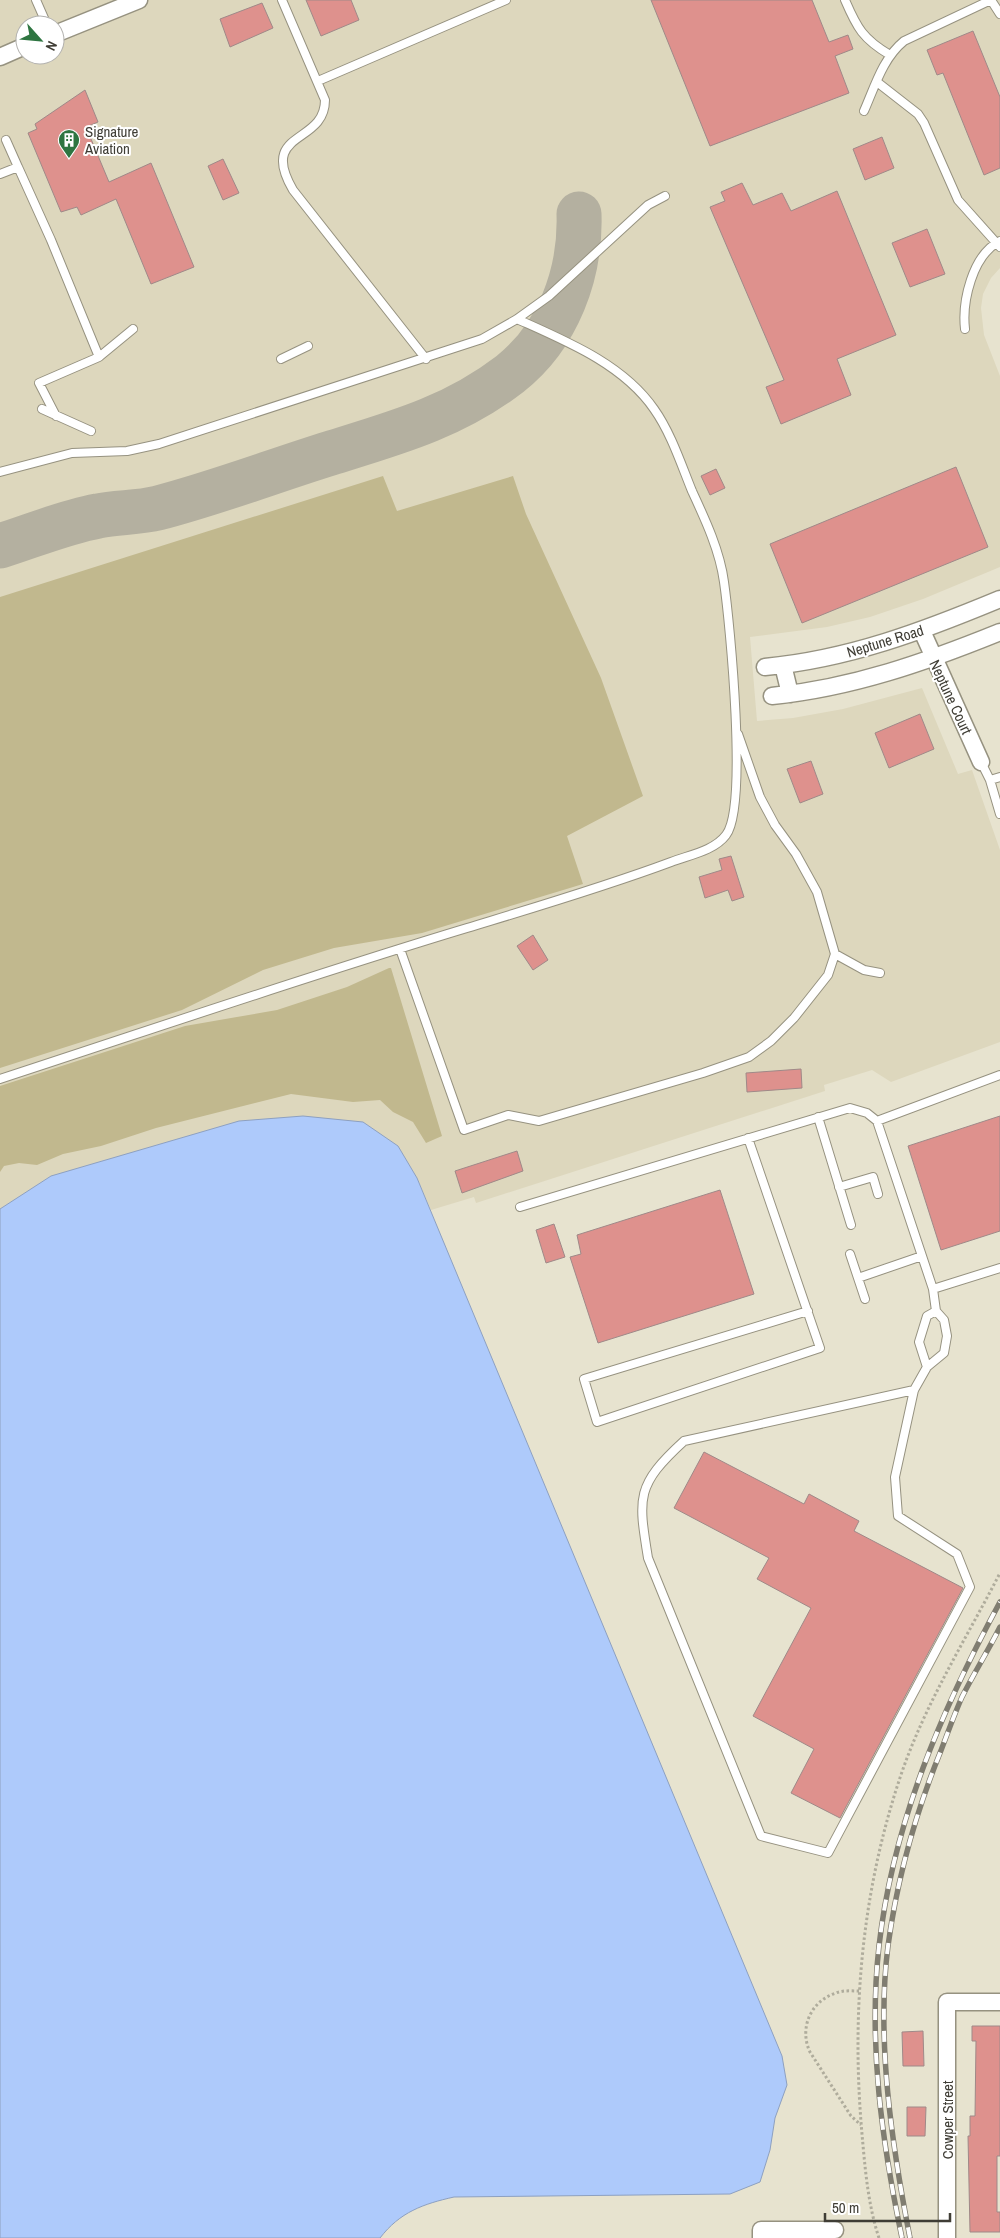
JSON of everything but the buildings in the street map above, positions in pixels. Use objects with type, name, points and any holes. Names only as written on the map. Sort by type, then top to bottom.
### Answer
[{"type":"street","points":[[65,30],[138,0]]},
{"type":"street","points":[[0,56],[15,50]]},
{"type":"street","name":"Neptune Road","points":[[765,666],[827,658],[872,647],[922,631],[1000,599]]},
{"type":"street","name":"Neptune Court","points":[[922,631],[981,762]]},
{"type":"street","name":"Neptune Road","points":[[772,696],[876,677],[934,659],[1000,632]]},
{"type":"street","points":[[783,665],[790,694]]},
{"type":"street","name":"Cowper Street","points":[[947,2238],[947,2002],[1000,2002]]},
{"type":"street","points":[[761,2234],[835,2230]]},
{"type":"lane","points":[[36,0],[43,15]]},
{"type":"lane","points":[[282,0],[325,100],[325,110],[322,117],[292,142],[285,153],[281,164],[285,176],[293,190],[426,359]]},
{"type":"lane","points":[[318,80],[506,0]]},
{"type":"lane","points":[[845,0],[860,32],[875,46],[890,55]]},
{"type":"lane","points":[[864,111],[890,55],[904,41],[991,0],[1000,14]]},
{"type":"lane","points":[[877,82],[918,114],[924,123],[958,200],[999,244],[984,257],[969,285],[964,300],[966,329]]},
{"type":"lane","points":[[6,140],[51,240],[99,357]]},
{"type":"lane","points":[[0,174],[18,167]]},
{"type":"lane","points":[[0,472],[72,453],[127,451],[158,444],[426,359],[482,339],[518,319],[549,296],[648,205],[665,196]]},
{"type":"lane","points":[[0,1079],[400,949],[642,873],[713,846],[724,839],[733,821],[738,766],[734,726],[730,623],[722,567],[667,430],[655,410],[640,392],[612,368],[518,319]]},
{"type":"lane","points":[[56,416],[39,383],[99,357],[133,329]]},
{"type":"lane","points":[[281,359],[308,346]]},
{"type":"lane","points":[[42,409],[91,431]]},
{"type":"lane","points":[[400,949],[464,1130],[508,1115],[539,1121],[704,1073],[749,1057],[772,1040],[794,1018],[828,975],[835,954],[817,892],[796,854],[775,825],[760,797],[734,726]]},
{"type":"lane","points":[[981,762],[990,780],[1000,814]]},
{"type":"lane","points":[[990,780],[1000,777]]},
{"type":"lane","points":[[835,954],[864,970],[880,973]]},
{"type":"lane","points":[[877,1121],[1000,1075]]},
{"type":"lane","points":[[520,1207],[850,1108],[867,1113],[877,1121],[922,1256],[932,1289],[936,1311],[944,1320],[947,1336],[944,1353],[927,1367],[914,1390],[895,1477],[898,1516],[957,1554],[970,1586],[828,1853],[761,1836],[648,1558],[641,1514],[644,1488],[662,1461],[684,1441],[914,1390]]},
{"type":"lane","points":[[818,1118],[851,1226]]},
{"type":"lane","points":[[748,1138],[808,1311],[820,1348],[598,1422],[584,1379],[808,1311]]},
{"type":"lane","points":[[839,1187],[874,1177],[878,1194]]},
{"type":"lane","points":[[850,1254],[865,1300]]},
{"type":"lane","points":[[858,1278],[922,1256]]},
{"type":"lane","points":[[932,1289],[1000,1268]]},
{"type":"lane","points":[[927,1367],[919,1342],[927,1316],[936,1311]]},
{"type":"path","points":[[879,2238],[868,2182],[861,2125],[858,2072],[859,1991],[864,1931],[874,1869],[904,1768],[938,1693],[1000,1573]]},
{"type":"path","points":[[859,1991],[837,1992],[825,1998],[807,2018],[804,2030],[805,2042],[810,2052],[851,2116],[861,2125]]},
{"type":"shaded area","points":[[0,0],[1000,0],[1000,268],[991,278],[983,294],[981,308],[984,335],[1000,376],[1000,567],[923,599],[870,617],[827,627],[750,637],[757,721],[793,718],[843,709],[922,688],[958,774],[972,770],[1000,850],[1000,1042],[891,1082],[872,1070],[824,1085],[825,1091],[476,1203],[474,1197],[431,1210],[417,1178],[398,1146],[363,1122],[239,1121],[51,1176],[0,1209]]},
{"type":"shaded area","points":[[383,476],[397,511],[513,476],[526,514],[601,678],[643,796],[567,836],[583,884],[422,933],[334,948],[263,970],[182,1010],[0,1068],[0,597]]},
{"type":"shaded area","points":[[391,968],[442,1136],[426,1143],[413,1122],[393,1112],[380,1100],[353,1102],[291,1094],[156,1128],[101,1146],[63,1154],[37,1165],[19,1163],[4,1166],[0,1172],[0,1086],[185,1026],[277,1010],[347,987]]},
{"type":"water","points":[[303,1116],[363,1122],[398,1146],[417,1178],[782,2056],[787,2085],[775,2118],[770,2150],[760,2182],[730,2194],[454,2197],[413,2210],[404,2215],[380,2238],[0,2238],[0,1209],[51,1176],[239,1121]]},
{"type":"taxiway","points":[[0,546],[61,525],[105,515],[150,510],[201,496],[401,431],[468,402],[510,374],[527,359],[553,322],[571,281],[579,237],[579,214]]},
{"type":"railway","points":[[902,2238],[888,2166],[876,2056],[876,1983],[886,1900],[908,1811],[923,1768],[959,1684],[1000,1602]]},
{"type":"railway","points":[[910,2238],[897,2167],[885,2055],[884,2018],[888,1946],[896,1896],[908,1848],[931,1776],[962,1697],[1000,1627]]},
{"type":"place","name":"Signature Aviation","points":[[69,159]]}]
